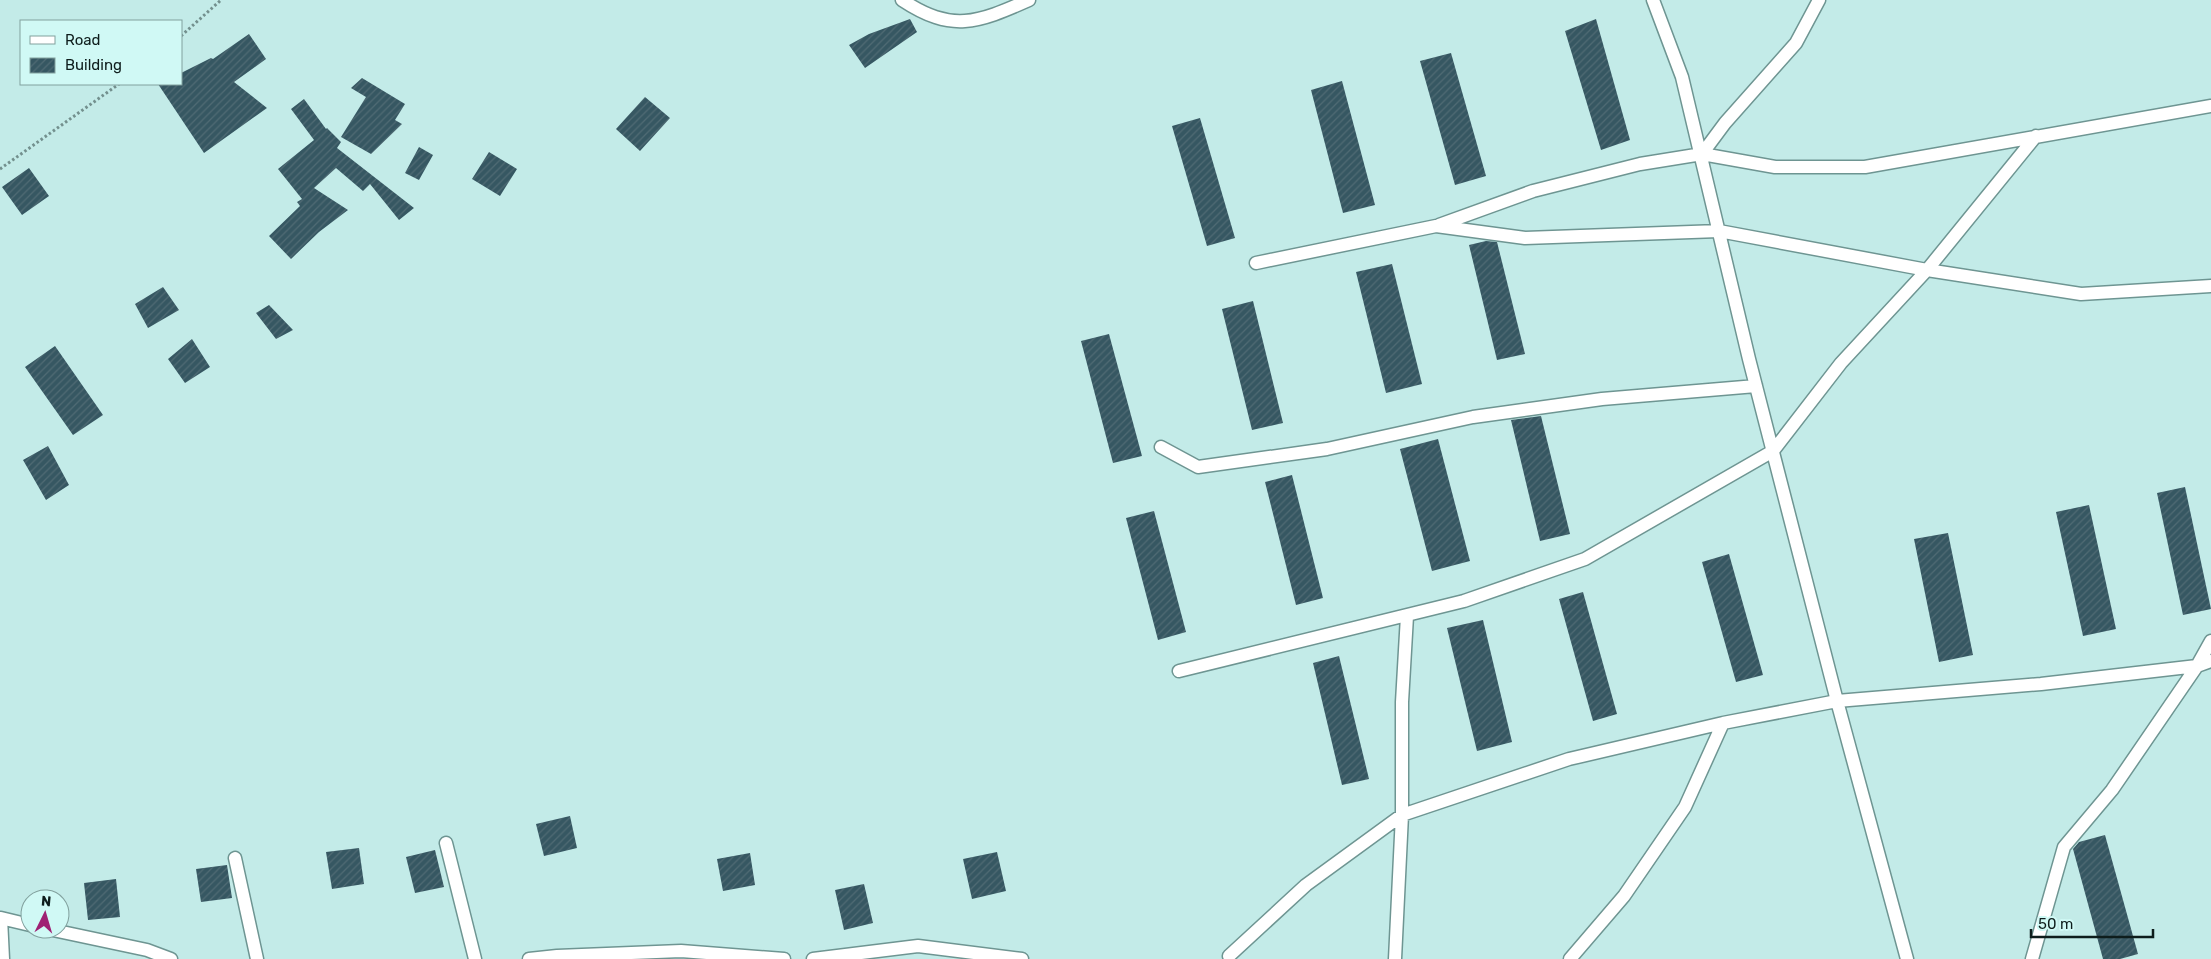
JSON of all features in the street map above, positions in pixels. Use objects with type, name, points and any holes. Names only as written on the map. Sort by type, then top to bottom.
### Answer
[{"type":"street","points":[[902,0],[922,13],[953,23],[986,19],[1029,0]]},
{"type":"street","points":[[1654,0],[1682,77],[1702,154],[1756,386],[1836,701],[1907,959]]},
{"type":"street","points":[[1702,154],[1726,123],[1796,43],[1819,0]]},
{"type":"street","points":[[1256,263],[1436,226],[1533,191],[1640,164],[1702,154],[1775,167],[1865,167],[2211,106]]},
{"type":"street","points":[[1179,671],[1464,601],[1585,559],[1773,451],[1841,363],[1927,270],[2036,136]]},
{"type":"street","points":[[1436,226],[1525,238],[1719,231],[1927,270],[2081,294],[2211,286]]},
{"type":"street","points":[[1161,447],[1198,467],[1327,449],[1474,417],[1602,399],[1756,386]]},
{"type":"street","points":[[1395,959],[1402,815],[1402,702],[1407,616]]},
{"type":"street","points":[[2032,959],[2064,847],[2112,790],[2197,666],[2211,640]]},
{"type":"street","points":[[1229,956],[1306,885],[1402,815],[1569,759],[1723,723],[1836,701],[2042,684],[2197,666],[2211,662]]},
{"type":"street","points":[[1570,959],[1624,896],[1685,807],[1723,723]]},
{"type":"street","points":[[446,843],[475,959]]},
{"type":"street","points":[[235,858],[257,959]]},
{"type":"street","points":[[3,959],[1,918],[20,923]]},
{"type":"street","points":[[70,934],[147,950],[171,959]]},
{"type":"street","points":[[813,959],[918,946],[1022,959]]},
{"type":"street","points":[[530,959],[557,956],[681,951],[784,959]]},
{"type":"path","points":[[182,35],[221,0]]},
{"type":"path","points":[[0,169],[118,85]]},
{"type":"building","points":[[910,19],[917,32],[865,68],[849,45],[869,34]]},
{"type":"building","points":[[1596,19],[1630,140],[1601,150],[1565,31]]},
{"type":"building","points":[[249,34],[266,59],[234,82],[267,108],[204,153],[159,85],[182,85],[182,72],[211,58],[213,59]]},
{"type":"building","points":[[1451,53],[1486,176],[1455,185],[1420,61]]},
{"type":"building","points":[[362,78],[405,104],[395,120],[402,124],[371,154],[341,137],[366,97],[351,88]]},
{"type":"building","points":[[1342,81],[1375,205],[1343,213],[1311,90]]},
{"type":"building","points":[[645,97],[670,118],[640,151],[616,129]]},
{"type":"building","points":[[304,99],[326,129],[341,142],[337,148],[414,208],[399,220],[370,184],[363,191],[336,168],[314,188],[348,210],[319,232],[291,259],[269,236],[300,206],[297,202],[302,199],[278,169],[314,140],[291,109]]},
{"type":"building","points":[[1200,118],[1235,238],[1207,246],[1172,126]]},
{"type":"building","points":[[419,147],[433,155],[419,180],[405,173]]},
{"type":"building","points":[[489,152],[517,169],[500,196],[472,179]]},
{"type":"building","points":[[29,168],[49,196],[22,215],[2,187]]},
{"type":"building","points":[[1486,241],[1497,242],[1525,354],[1497,360],[1469,245]]},
{"type":"building","points":[[1392,264],[1422,384],[1386,393],[1356,272]]},
{"type":"building","points":[[163,287],[179,310],[148,328],[135,304]]},
{"type":"building","points":[[1253,301],[1283,423],[1252,430],[1222,309]]},
{"type":"building","points":[[269,305],[293,330],[276,339],[256,313]]},
{"type":"building","points":[[1109,334],[1142,456],[1113,463],[1081,341]]},
{"type":"building","points":[[192,339],[210,367],[185,383],[168,359]]},
{"type":"building","points":[[55,346],[103,415],[73,435],[25,367]]},
{"type":"building","points":[[1541,416],[1570,534],[1540,541],[1511,420]]},
{"type":"building","points":[[1438,439],[1470,561],[1432,571],[1400,449]]},
{"type":"building","points":[[48,446],[69,485],[46,500],[23,460]]},
{"type":"building","points":[[1292,475],[1323,598],[1296,605],[1265,482]]},
{"type":"building","points":[[2185,487],[2211,609],[2183,615],[2157,493]]},
{"type":"building","points":[[2089,505],[2116,629],[2083,636],[2056,512]]},
{"type":"building","points":[[1154,511],[1186,632],[1158,640],[1126,518]]},
{"type":"building","points":[[1948,533],[1973,655],[1939,662],[1914,539]]},
{"type":"building","points":[[1729,554],[1763,675],[1736,682],[1702,562]]},
{"type":"building","points":[[1583,592],[1617,714],[1593,721],[1559,599]]},
{"type":"building","points":[[1483,620],[1512,742],[1477,751],[1447,628]]},
{"type":"building","points":[[1339,656],[1369,779],[1342,785],[1313,663]]},
{"type":"building","points":[[570,816],[577,848],[544,856],[536,824]]},
{"type":"building","points":[[2105,835],[2138,954],[2120,959],[2103,959],[2073,849],[2079,842]]},
{"type":"building","points":[[359,848],[364,884],[332,889],[326,852]]},
{"type":"building","points":[[435,850],[444,887],[415,893],[406,857]]},
{"type":"building","points":[[997,852],[1006,891],[972,899],[963,859]]},
{"type":"building","points":[[750,853],[755,885],[723,891],[717,859]]},
{"type":"building","points":[[227,865],[232,898],[201,902],[196,869]]},
{"type":"building","points":[[116,879],[120,917],[88,920],[84,883]]},
{"type":"building","points":[[864,884],[873,923],[844,930],[835,890]]}]
